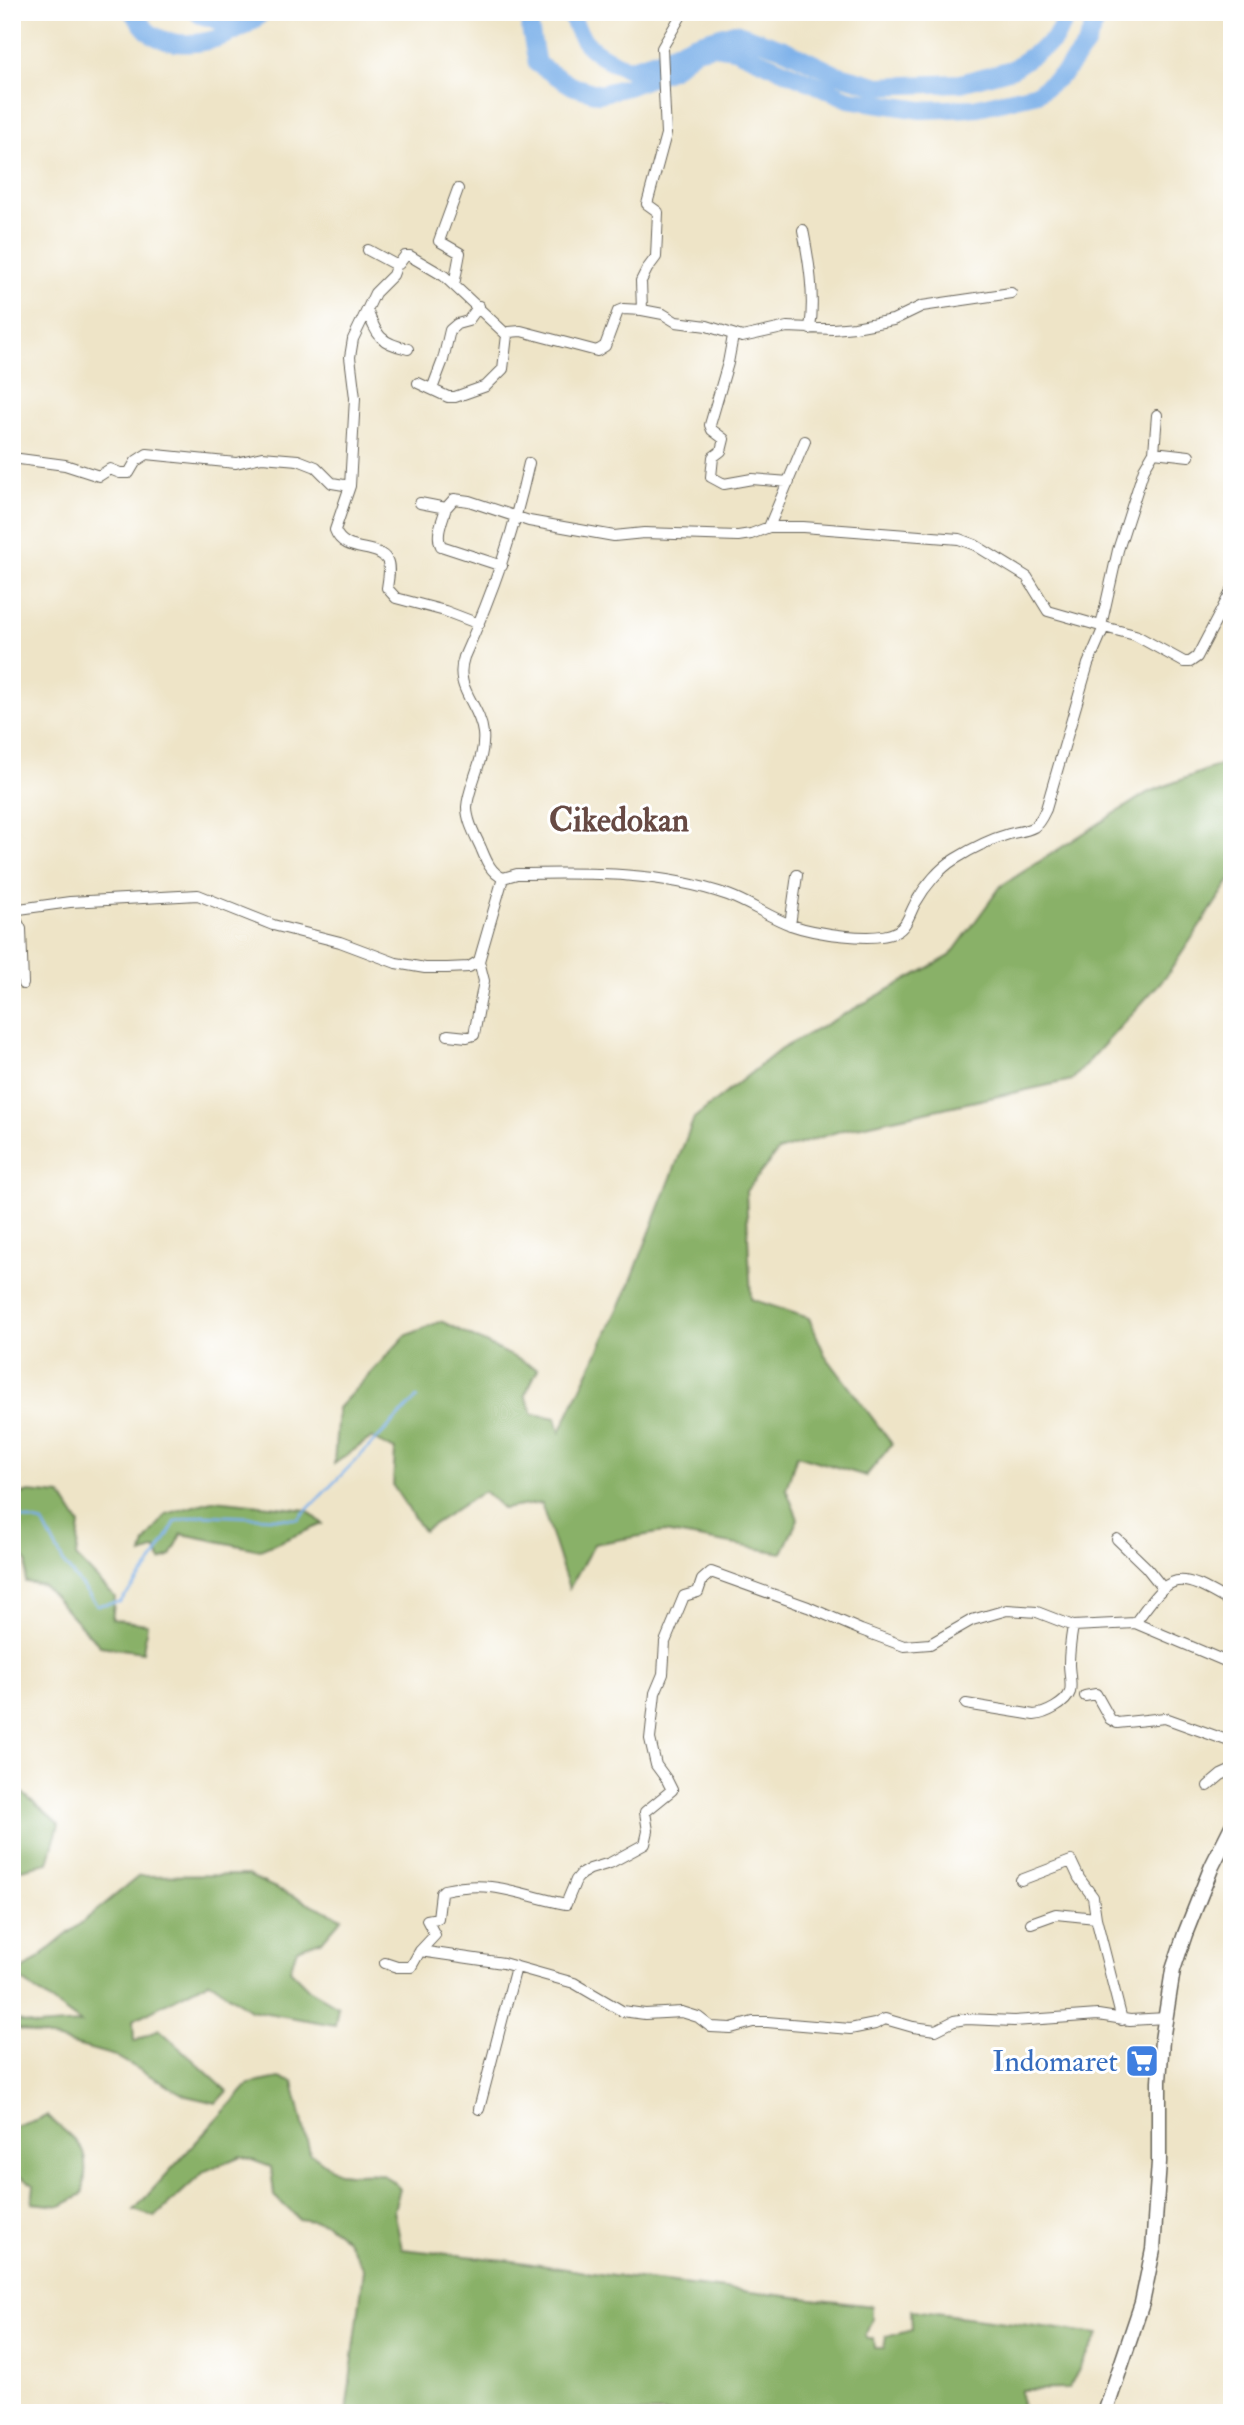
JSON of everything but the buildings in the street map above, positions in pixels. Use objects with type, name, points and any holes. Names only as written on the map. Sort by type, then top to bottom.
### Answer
[{"type":"main road","points":[[1105,2413],[1142,2303],[1153,2250],[1159,2162],[1159,2081],[1173,1970],[1212,1866],[1231,1830]]},
{"type":"street","points":[[642,310],[641,281],[646,269],[656,257],[658,241],[659,214],[646,204],[666,134],[662,52],[683,12]]},
{"type":"street","points":[[454,285],[460,253],[439,241],[458,188]]},
{"type":"street","points":[[803,230],[811,298],[810,329]]},
{"type":"street","points":[[368,250],[397,264]]},
{"type":"street","points":[[479,624],[445,611],[396,598],[387,588],[389,563],[386,558],[340,540],[335,525],[350,486],[355,398],[350,357],[354,339],[375,293],[393,275],[403,257],[410,256],[444,276],[507,335]]},
{"type":"street","points":[[418,383],[448,397],[456,397],[486,386],[503,369],[507,335],[513,331],[597,351],[605,346],[618,312],[623,309],[663,314],[673,321],[707,326],[742,337],[787,327],[844,328],[893,320],[922,306],[1011,293]]},
{"type":"street","points":[[432,389],[450,330],[457,324],[468,321],[479,306]]},
{"type":"street","points":[[367,310],[375,332],[383,341],[408,349]]},
{"type":"street","points":[[733,336],[710,425],[712,430],[724,439],[721,451],[713,457],[711,477],[724,484],[752,479],[789,482]]},
{"type":"street","points":[[503,878],[517,874],[642,875],[729,895],[790,925],[875,937],[892,934],[902,928],[922,893],[954,859],[1001,837],[1032,828],[1039,823],[1046,809],[1088,664],[1103,626],[1118,550],[1144,470],[1154,453],[1157,415]]},
{"type":"street","points":[[769,527],[805,441]]},
{"type":"street","points":[[1154,453],[1189,456]]},
{"type":"street","points":[[12,458],[52,463],[99,476],[110,469],[129,473],[136,461],[147,454],[230,463],[240,463],[253,458],[279,458],[306,462],[316,467],[332,483],[350,486]]},
{"type":"street","points":[[503,878],[488,865],[470,823],[467,807],[477,776],[484,733],[476,710],[463,687],[460,673],[464,657],[502,566],[529,463]]},
{"type":"street","points":[[502,566],[441,546],[438,541],[439,534],[450,501],[460,499],[529,521],[614,536],[644,533],[738,536],[769,527],[816,527],[959,539],[975,545],[1027,577],[1048,611],[1135,635],[1184,662],[1190,662],[1197,657],[1232,590]]},
{"type":"street","points":[[420,503],[446,508]]},
{"type":"street","points":[[790,925],[797,875]]},
{"type":"street","points":[[448,1035],[467,1038],[474,1035],[484,981],[479,961],[503,878]]},
{"type":"street","points":[[23,984],[22,934],[12,911],[70,902],[198,895],[273,925],[340,942],[410,966],[465,968],[479,961]]},
{"type":"street","points":[[1117,1539],[1163,1587]]},
{"type":"street","points":[[385,1963],[397,1967],[411,1967],[420,1951],[433,1937],[427,1920],[439,1918],[441,1893],[444,1890],[482,1885],[527,1893],[566,1904],[581,1874],[610,1863],[645,1844],[648,1831],[645,1812],[672,1790],[656,1765],[650,1745],[655,1693],[663,1674],[665,1642],[684,1595],[698,1592],[702,1580],[711,1572],[904,1646],[930,1644],[972,1620],[1007,1610],[1037,1612],[1073,1626],[1135,1623],[1232,1664]]},
{"type":"street","points":[[1135,1623],[1170,1582],[1196,1583],[1232,1602]]},
{"type":"street","points":[[966,1704],[1034,1715],[1042,1714],[1053,1707],[1066,1697],[1070,1690],[1069,1662],[1073,1626]]},
{"type":"street","points":[[1085,1696],[1096,1694],[1107,1716],[1120,1724],[1165,1718],[1232,1742]]},
{"type":"street","points":[[1208,1786],[1232,1770]]},
{"type":"street","points":[[1021,1880],[1071,1861],[1093,1897],[1122,2020]]},
{"type":"street","points":[[1031,1923],[1056,1914],[1097,1917]]},
{"type":"street","points":[[420,1951],[486,1959],[574,1983],[622,2011],[646,2014],[682,2012],[698,2017],[707,2025],[717,2028],[767,2022],[850,2029],[885,2019],[936,2030],[963,2019],[1014,2021],[1098,2015],[1122,2020],[1166,2018]]},
{"type":"street","points":[[479,2109],[516,1967]]},
{"type":"green space","points":[[1232,760],[1232,878],[1168,974],[1072,1080],[843,1130],[778,1151],[746,1191],[751,1299],[809,1318],[825,1355],[892,1444],[866,1476],[797,1455],[786,1489],[798,1519],[782,1553],[664,1532],[594,1544],[569,1589],[541,1503],[503,1509],[484,1491],[423,1531],[393,1486],[395,1450],[371,1438],[334,1464],[338,1408],[405,1336],[441,1321],[538,1369],[525,1395],[533,1414],[556,1418],[560,1432],[629,1286],[694,1118],[781,1049],[950,956],[1001,886],[1147,793]]},
{"type":"green space","points":[[29,1492],[61,1495],[80,1525],[76,1557],[115,1597],[112,1619],[147,1624],[143,1652],[100,1646],[43,1585],[25,1582],[27,1562],[12,1542],[12,1497]]},
{"type":"green space","points":[[215,1500],[307,1510],[323,1524],[260,1550],[182,1534],[171,1556],[161,1561],[156,1549],[142,1554],[145,1543],[166,1514]]},
{"type":"green space","points":[[12,1784],[59,1824],[48,1863],[12,1871]]},
{"type":"green space","points":[[247,1875],[342,1918],[323,1940],[297,1949],[290,1970],[309,1989],[338,2006],[335,2025],[250,2010],[209,1981],[133,2020],[134,2042],[159,2029],[227,2091],[216,2103],[186,2096],[115,2056],[12,2027],[12,2019],[36,2026],[81,2023],[16,1976],[139,1876]]},
{"type":"green space","points":[[279,2078],[293,2082],[310,2153],[338,2172],[377,2174],[392,2181],[400,2189],[394,2210],[402,2249],[872,2306],[872,2319],[865,2336],[874,2339],[875,2348],[884,2348],[886,2337],[912,2330],[911,2310],[1099,2334],[1068,2389],[1021,2390],[1022,2412],[346,2413],[364,2269],[347,2240],[325,2223],[299,2219],[274,2196],[271,2167],[241,2156],[205,2171],[155,2217],[134,2210],[249,2084]]},
{"type":"green space","points":[[47,2116],[76,2141],[86,2167],[82,2195],[61,2206],[32,2203],[34,2185],[12,2172],[12,2128]]},
{"type":"waterway","points":[[132,12],[150,33],[163,40],[178,43],[193,43],[225,36],[263,12]]},
{"type":"waterway","points":[[198,12],[200,15],[228,23],[244,14]]},
{"type":"waterway","points":[[527,12],[537,64],[572,86],[599,94],[627,87],[673,69],[695,50],[715,46],[734,49],[849,99],[921,110],[974,108],[1038,93],[1064,73],[1086,45],[1099,12]]},
{"type":"waterway","points":[[571,12],[585,42],[599,54],[628,69],[735,32],[784,49],[836,74],[879,86],[961,83],[1012,69],[1053,41],[1070,12]]},
{"type":"waterway","points":[[12,1516],[43,1523],[65,1565],[97,1605],[120,1602],[150,1566],[176,1521],[203,1515],[298,1519],[417,1398]]},
{"type":"place","name":"Indomaret","points":[[1142,2061]]},
{"type":"district","name":"Cikedokan","points":[[619,820]]}]
